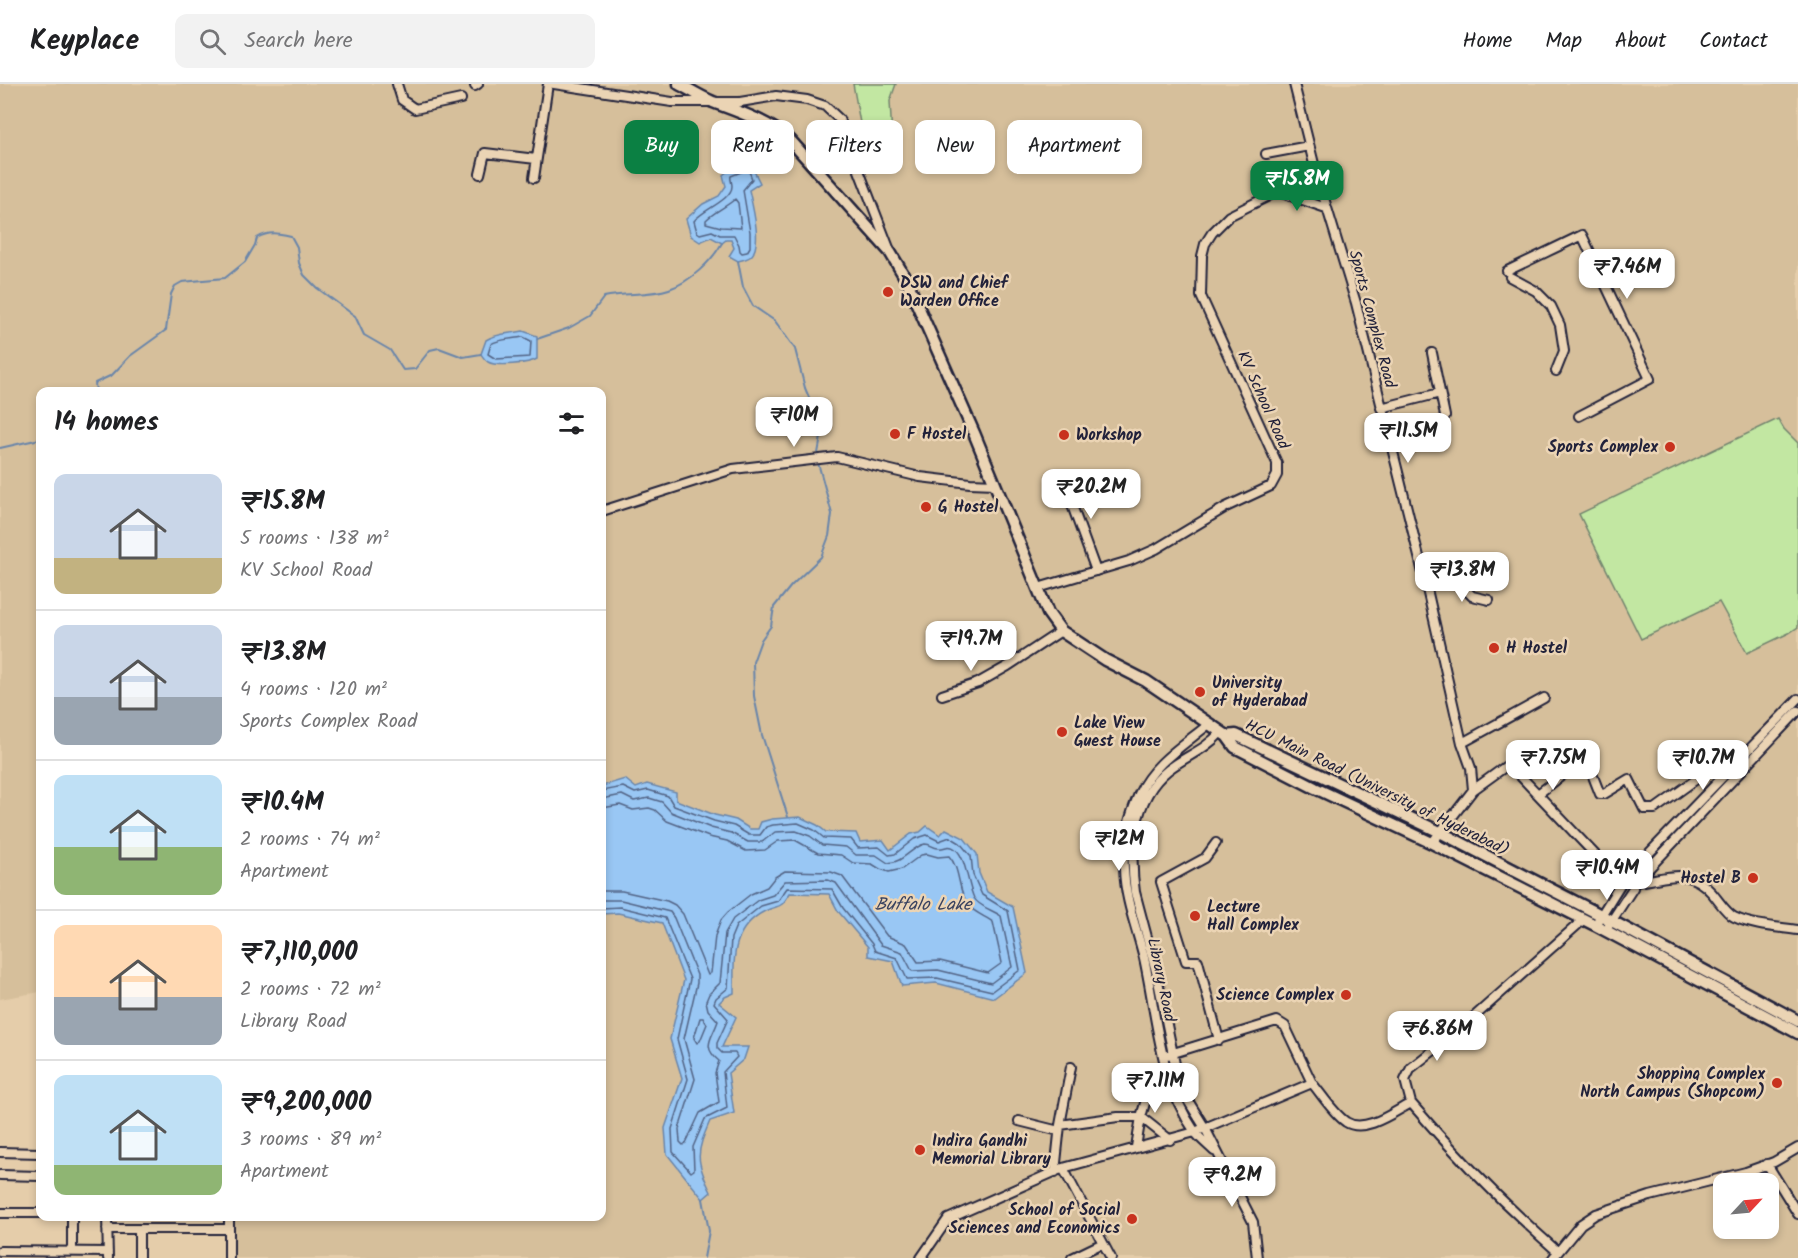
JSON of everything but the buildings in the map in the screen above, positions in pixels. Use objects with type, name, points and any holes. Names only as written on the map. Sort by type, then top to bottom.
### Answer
[{"type":"street","points":[[397,84],[402,100],[415,109],[461,99]]},
{"type":"street","points":[[534,178],[548,84]]},
{"type":"street","points":[[554,84],[672,102],[740,102],[776,96],[807,100],[825,106],[839,119],[891,252]]},
{"type":"street","name":"HCU Main Road (University of Hyderabad)","points":[[678,84],[710,101],[773,126],[790,140],[891,252],[920,308],[1048,614],[1061,631],[1105,660],[1146,681],[1224,734],[1233,745],[1315,788],[1432,843],[1600,928],[1798,1033]]},
{"type":"street","name":"Sports Complex Road","points":[[1294,84],[1326,208],[1356,303],[1427,589],[1462,742],[1471,768],[1473,790]]},
{"type":"street","points":[[1266,154],[1309,146]]},
{"type":"street","points":[[480,174],[485,153],[536,159]]},
{"type":"street","name":"KV School Road","points":[[1038,588],[1129,561],[1156,549],[1208,517],[1271,486],[1277,475],[1276,463],[1205,306],[1200,288],[1202,256],[1205,244],[1216,228],[1234,212],[1316,172]]},
{"type":"street","points":[[1276,191],[1326,208]]},
{"type":"street","points":[[1556,371],[1564,351],[1560,325],[1551,306],[1536,291],[1508,274],[1582,235],[1650,379],[1579,416]]},
{"type":"street","points":[[1432,353],[1445,416]]},
{"type":"street","points":[[1381,408],[1440,393]]},
{"type":"street","points":[[606,510],[733,469],[837,457],[920,477],[995,484]]},
{"type":"street","points":[[1062,478],[1096,571]]},
{"type":"street","points":[[1450,573],[1472,596],[1490,600]]},
{"type":"street","points":[[942,695],[978,683],[1061,631]]},
{"type":"street","points":[[1462,742],[1544,698]]},
{"type":"street","points":[[1605,917],[1645,870],[1788,716],[1798,699]]},
{"type":"street","points":[[1600,928],[1624,879],[1788,716],[1798,711]]},
{"type":"street","name":"Library Road","points":[[1209,724],[1149,776],[1140,792],[1126,834],[1124,868],[1127,896],[1144,959],[1170,1081],[1195,1132],[1219,1156]]},
{"type":"street","points":[[1224,734],[1167,771],[1148,793],[1135,833],[1132,864],[1134,892],[1156,971],[1181,1086],[1253,1222],[1257,1258]]},
{"type":"street","name":"HCU Main Road (University of Hyderabad)","points":[[1224,734],[1236,735],[1440,832],[1605,917],[1798,1021]]},
{"type":"street","points":[[1538,794],[1582,760],[1587,761],[1600,794],[1604,794],[1629,779],[1644,809],[1655,809],[1698,778]]},
{"type":"street","points":[[1432,843],[1473,790],[1509,764],[1603,863],[1624,879]]},
{"type":"street","points":[[1216,843],[1205,858],[1161,882],[1186,961],[1198,961],[1218,1040]]},
{"type":"street","points":[[1634,885],[1674,874],[1687,876],[1707,887],[1732,916],[1798,930]]},
{"type":"street","points":[[1624,879],[1632,877],[1634,885]]},
{"type":"street","points":[[1583,920],[1458,1030],[1411,1068],[1405,1080],[1411,1103],[1444,1142],[1556,1255],[1581,1224],[1596,1214],[1650,1196],[1719,1180],[1767,1164],[1798,1148]]},
{"type":"street","points":[[1163,1056],[1277,1021],[1285,1026],[1312,1083],[1347,1123],[1370,1124],[1411,1103]]},
{"type":"street","points":[[1071,1067],[1059,1128],[1059,1170],[1110,1258]]},
{"type":"street","points":[[1136,1147],[1141,1117],[1153,1075]]},
{"type":"street","points":[[921,1258],[948,1219],[1059,1170],[1195,1132],[1312,1083]]},
{"type":"street","points":[[1019,1121],[1059,1128],[1118,1117],[1141,1117],[1170,1140]]},
{"type":"street","points":[[0,1152],[36,1153]]},
{"type":"street","points":[[1767,1164],[1798,1214]]},
{"type":"street","points":[[0,1175],[36,1176]]},
{"type":"street","points":[[0,1213],[36,1213]]},
{"type":"street","points":[[72,1221],[72,1251]]},
{"type":"street","points":[[0,1251],[72,1251],[108,1255],[107,1221]]},
{"type":"street","points":[[229,1221],[230,1258]]},
{"type":"street","points":[[107,1229],[229,1230]]},
{"type":"street","points":[[139,1229],[139,1258]]},
{"type":"street","points":[[1072,1258],[1103,1243]]},
{"type":"shaded area","name":"University of Hyderabad","points":[[0,84],[1798,84],[1798,1258],[236,1258],[231,1221],[606,1221],[606,387],[36,387],[36,993],[0,999]]},
{"type":"green space","points":[[853,84],[896,84],[890,101],[891,120],[859,120]]},
{"type":"green space","points":[[1778,419],[1798,443],[1798,627],[1747,653],[1719,602],[1641,639],[1579,514]]},
{"type":"water","points":[[756,174],[760,183],[749,190],[756,224],[756,243],[754,251],[747,259],[738,261],[729,256],[734,248],[731,240],[722,243],[711,237],[700,242],[691,236],[686,219],[703,204],[719,196],[726,186],[723,175]]},
{"type":"water","points":[[523,331],[537,336],[537,359],[505,365],[492,364],[481,354],[486,340]]},
{"type":"water","name":"Buffalo Lake","points":[[625,779],[636,788],[647,784],[676,792],[676,800],[715,815],[736,820],[750,829],[758,829],[761,822],[772,819],[800,817],[826,832],[856,833],[860,842],[883,840],[890,850],[911,834],[920,832],[927,826],[940,835],[946,829],[964,838],[977,854],[979,873],[987,892],[1013,907],[1027,973],[994,998],[936,983],[902,986],[893,961],[868,956],[868,947],[838,911],[829,894],[790,893],[780,906],[754,918],[745,927],[736,946],[734,993],[719,1003],[736,1017],[722,1047],[748,1047],[744,1059],[728,1073],[734,1113],[710,1121],[702,1141],[700,1164],[711,1192],[703,1199],[667,1154],[665,1128],[682,1078],[670,1039],[684,980],[662,923],[618,913],[606,914],[606,785]]},
{"type":"waterway","points":[[95,387],[95,383],[112,375],[130,356],[166,330],[171,294],[175,286],[182,282],[225,278],[245,262],[257,238],[278,233],[291,236],[297,247],[299,263],[304,275],[317,288],[355,316],[364,335],[390,350],[403,370],[415,369],[430,350],[439,348],[463,357],[481,354]]},
{"type":"waterway","points":[[537,339],[569,328],[590,316],[604,297],[653,292],[677,286],[700,270],[722,243]]},
{"type":"waterway","points":[[738,261],[743,287],[753,306],[775,321],[795,349],[821,437],[817,459],[832,514],[829,536],[821,557],[791,586],[774,607],[771,626],[761,640],[753,662],[754,696],[762,735],[788,817]]},
{"type":"waterway","points":[[0,448],[36,440]]},
{"type":"waterway","points":[[703,1199],[709,1231],[704,1258]]},
{"type":"place","name":"DSW and Chief Warden Office","points":[[888,292]]},
{"type":"place","name":"F Hostel","points":[[895,434]]},
{"type":"place","name":"Workshop","points":[[1064,435]]},
{"type":"place","name":"Sports Complex","points":[[1670,447]]},
{"type":"place","name":"G Hostel","points":[[926,507]]},
{"type":"place","name":"H Hostel","points":[[1494,648]]},
{"type":"place","name":"University of Hyderabad","points":[[1200,692]]},
{"type":"place","name":"Lake View Guest House","points":[[1062,732]]},
{"type":"place","name":"Hostel B","points":[[1753,878]]},
{"type":"place","name":"Lecture Hall Complex","points":[[1195,916]]},
{"type":"place","name":"Science Complex","points":[[1346,995]]},
{"type":"place","name":"Shopping Complex North Campus (Shopcom)","points":[[1777,1083]]},
{"type":"place","name":"Indira Gandhi Memorial Library","points":[[920,1150]]},
{"type":"place","name":"School of Social Sciences and Economics","points":[[1132,1219]]}]
